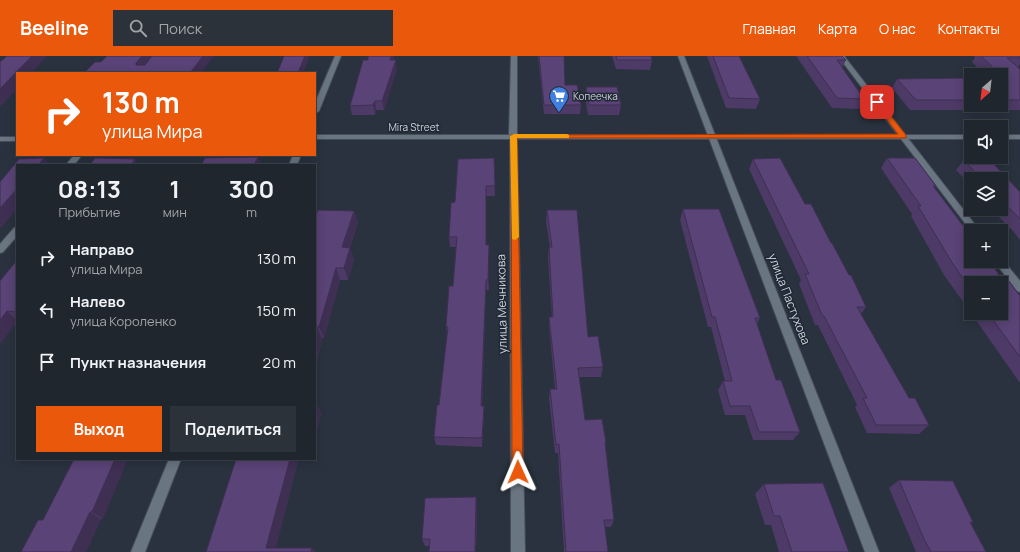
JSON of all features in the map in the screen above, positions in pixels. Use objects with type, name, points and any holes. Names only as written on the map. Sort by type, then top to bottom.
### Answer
[{"type":"street","points":[[316,108],[338,56]]},
{"type":"street","name":"улица Мечникова","points":[[514,56],[518,552]]},
{"type":"street","name":"улица Пастухова","points":[[681,56],[872,552]]},
{"type":"street","points":[[841,56],[971,224]]},
{"type":"street","name":"Mira Street","points":[[316,137],[964,137]]},
{"type":"street","points":[[1008,137],[1020,137]]},
{"type":"street","points":[[0,139],[16,139]]},
{"type":"street","points":[[71,164],[77,156]]},
{"type":"street","points":[[0,250],[16,231]]},
{"type":"street","points":[[1004,268],[1020,288]]},
{"type":"street","points":[[138,552],[175,460]]},
{"type":"building","points":[[7,56],[32,56],[0,89],[0,62]]},
{"type":"building","points":[[107,56],[142,56],[136,65],[145,65],[152,56],[203,56],[191,72],[85,72],[95,62],[101,62]]},
{"type":"building","points":[[284,56],[305,56],[298,72],[277,72]]},
{"type":"building","points":[[368,56],[391,56],[390,60],[396,60],[382,101],[375,101],[373,105],[350,106],[363,60],[368,60]]},
{"type":"building","points":[[539,56],[564,56],[565,85],[577,85],[581,105],[544,105]]},
{"type":"building","points":[[616,56],[651,56],[652,60],[617,60]]},
{"type":"building","points":[[713,56],[739,56],[760,99],[729,98]]},
{"type":"building","points":[[807,56],[842,56],[846,60],[837,60],[864,99],[837,98]]},
{"type":"building","points":[[981,56],[1020,56],[1020,58],[1007,58],[1020,69],[1020,100],[1008,100],[1008,68],[994,68]]},
{"type":"building","points":[[964,78],[964,100],[916,100],[897,79]]},
{"type":"building","points":[[586,87],[617,87],[621,105],[589,105]]},
{"type":"building","points":[[258,157],[254,164],[202,164],[205,158]]},
{"type":"building","points":[[44,158],[39,164],[16,164],[16,190],[0,208],[0,182],[19,159]]},
{"type":"building","points":[[95,158],[135,159],[132,164],[91,164]]},
{"type":"building","points":[[494,158],[495,186],[486,186],[486,245],[489,245],[488,280],[486,280],[481,406],[484,406],[482,438],[434,437],[448,327],[446,327],[449,286],[453,286],[457,237],[449,237],[451,203],[455,202],[458,159]]},
{"type":"building","points":[[780,158],[805,204],[811,204],[849,275],[851,275],[866,307],[857,307],[909,398],[915,398],[929,425],[876,425],[863,398],[867,398],[824,316],[822,315],[805,274],[809,274],[753,159]]},
{"type":"building","points":[[887,158],[915,158],[936,186],[933,186],[964,227],[964,268],[994,268],[999,275],[1005,276],[964,276],[964,280],[918,206],[921,206]]},
{"type":"building","points":[[968,164],[994,164],[1001,172],[975,172]]},
{"type":"building","points":[[1008,179],[1020,192],[1020,219],[1008,207]]},
{"type":"building","points":[[683,209],[719,209],[760,318],[755,318],[776,380],[781,380],[800,432],[759,432],[750,406],[730,406],[723,381],[732,381],[715,317],[712,317]]},
{"type":"building","points":[[318,210],[354,211],[342,247],[350,248],[344,268],[336,268],[319,327],[317,327],[316,332],[316,215]]},
{"type":"building","points":[[547,210],[577,210],[588,337],[598,336],[603,367],[578,368],[585,420],[602,419],[606,442],[614,520],[604,520],[608,552],[566,552],[559,444],[556,445],[550,389],[557,389],[549,317],[553,317],[549,247],[552,247]]},
{"type":"building","points":[[16,261],[16,312],[7,311],[0,320],[0,281]]},
{"type":"building","points":[[1008,280],[1020,296],[1020,357],[993,320],[1008,320]]},
{"type":"building","points":[[73,460],[115,460],[92,512],[90,512],[71,552],[21,552],[38,520],[43,520]]},
{"type":"building","points":[[236,460],[290,460],[266,548],[312,548],[311,552],[206,552]]},
{"type":"building","points":[[899,480],[953,481],[973,522],[970,522],[986,552],[931,552]]},
{"type":"building","points":[[823,483],[849,552],[792,552],[780,516],[774,516],[764,484]]},
{"type":"building","points":[[476,497],[475,552],[429,552],[430,539],[422,539],[425,498]]},
{"type":"slow traffic","points":[[515,237],[514,136],[567,136]]},
{"type":"place","name":"Копеечка","points":[[559,113]]},
{"type":"route","points":[[518,472],[514,136],[903,136],[877,102]]}]
